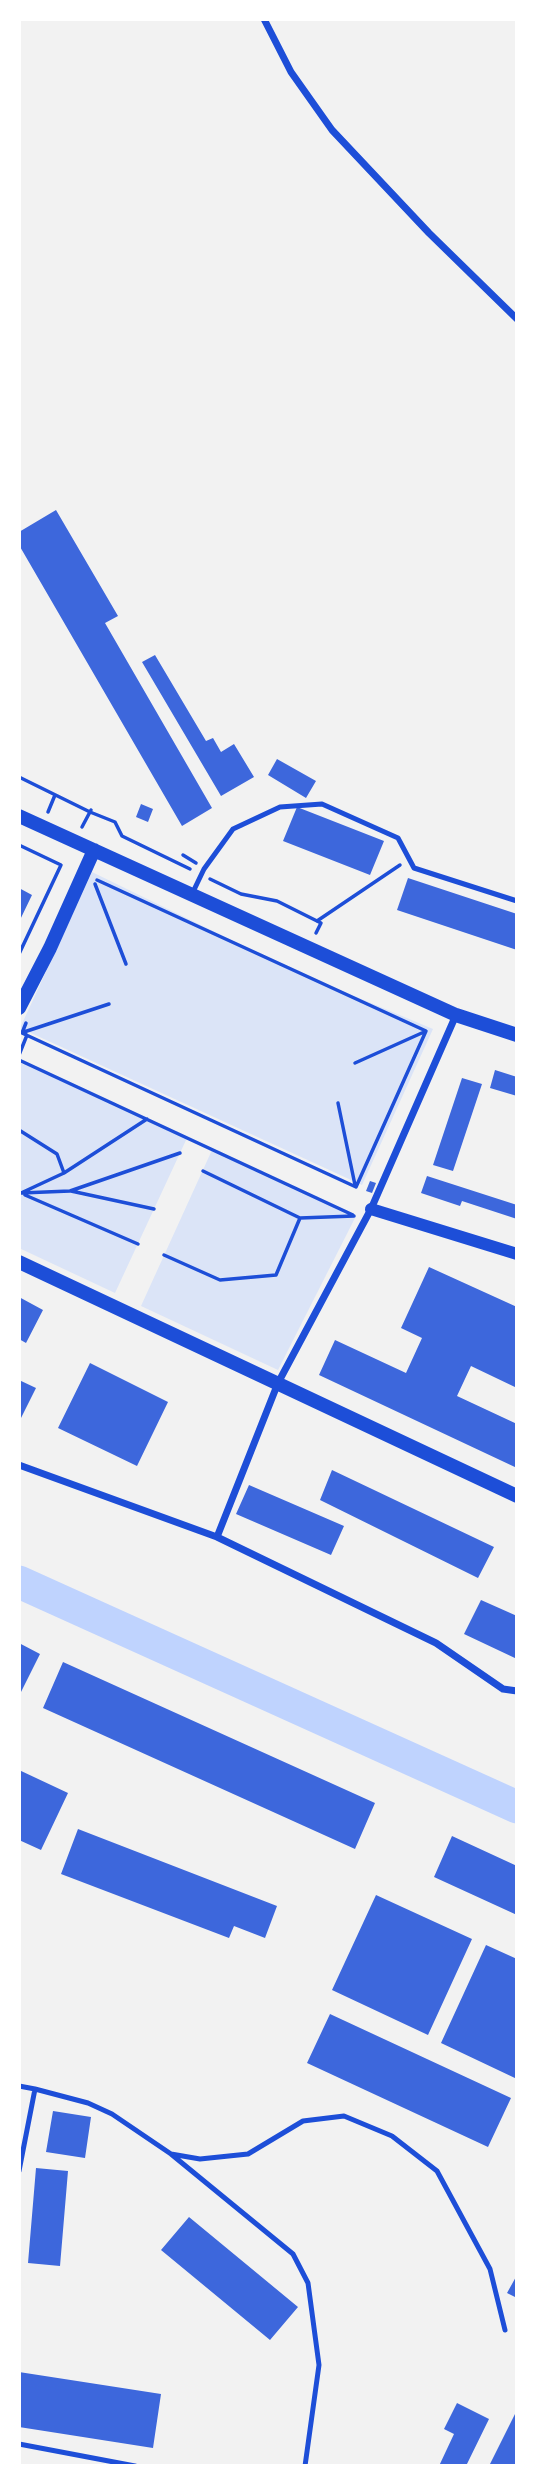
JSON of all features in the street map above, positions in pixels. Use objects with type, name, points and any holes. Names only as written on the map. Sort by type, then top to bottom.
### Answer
[{"type":"main road","points":[[19,816],[456,1015],[517,1035]]},
{"type":"main road","points":[[23,1014],[94,850]]},
{"type":"main road","points":[[19,1262],[517,1496]]},
{"type":"street","points":[[264,19],[291,72],[332,130],[429,233],[517,319]]},
{"type":"street","points":[[217,1536],[278,1383],[371,1209],[456,1015]]},
{"type":"street","points":[[371,1209],[517,1254]]},
{"type":"street","points":[[19,1465],[217,1536],[436,1643],[503,1689],[517,1691]]},
{"type":"lane","points":[[192,895],[233,829],[281,807],[322,804],[398,838],[414,868],[517,901]]},
{"type":"lane","points":[[19,2086],[88,2103],[112,2114],[171,2154],[293,2254],[308,2283],[319,2365],[305,2466]]},
{"type":"lane","points":[[19,2171],[35,2089]]},
{"type":"lane","points":[[171,2154],[200,2159],[248,2154],[303,2121],[344,2116],[392,2136],[438,2171],[490,2269],[505,2330]]},
{"type":"lane","points":[[19,2444],[135,2466]]},
{"type":"path","points":[[19,776],[115,822],[122,836],[241,894],[277,901],[319,922],[409,859]]},
{"type":"path","points":[[19,845],[61,865],[19,954]]},
{"type":"path","points":[[88,887],[92,878]]},
{"type":"path","points":[[92,878],[126,964]]},
{"type":"path","points":[[92,878],[426,1031]]},
{"type":"path","points":[[22,1033],[109,1004]]},
{"type":"path","points":[[22,1033],[23,1014]]},
{"type":"path","points":[[355,1063],[426,1031]]},
{"type":"path","points":[[356,1187],[426,1031]]},
{"type":"path","points":[[22,1033],[356,1187]]},
{"type":"path","points":[[19,1055],[27,1035]]},
{"type":"path","points":[[19,1060],[356,1216],[300,1218],[202,1171]]},
{"type":"path","points":[[338,1103],[356,1187]]},
{"type":"path","points":[[20,1193],[64,1173],[147,1119]]},
{"type":"path","points":[[19,1130],[57,1154],[64,1173]]},
{"type":"path","points":[[70,1191],[180,1153]]},
{"type":"path","points":[[20,1193],[70,1191],[154,1209]]},
{"type":"path","points":[[20,1193],[138,1244]]},
{"type":"path","points":[[164,1255],[220,1280],[276,1275],[300,1218]]},
{"type":"shaded area","points":[[92,872],[297,972],[433,1029],[362,1185],[20,1028]]},
{"type":"shaded area","points":[[19,1062],[187,1138],[115,1293],[19,1248]]},
{"type":"shaded area","points":[[212,1150],[356,1216],[278,1370],[141,1306]]},
{"type":"building","points":[[56,510],[118,616],[105,623],[212,808],[182,826],[19,545],[19,532]]},
{"type":"building","points":[[155,655],[206,741],[213,738],[221,752],[234,744],[254,777],[221,796],[142,662]]},
{"type":"building","points":[[277,759],[316,781],[306,798],[268,775]]},
{"type":"building","points":[[141,804],[153,809],[148,822],[136,817]]},
{"type":"building","points":[[297,807],[384,841],[370,875],[283,841]]},
{"type":"building","points":[[408,878],[517,914],[517,950],[397,910]]},
{"type":"building","points":[[19,888],[32,895],[19,922]]},
{"type":"building","points":[[495,1070],[517,1077],[517,1096],[490,1088]]},
{"type":"building","points":[[462,1078],[482,1084],[453,1171],[433,1165]]},
{"type":"building","points":[[427,1176],[517,1205],[517,1219],[462,1201],[460,1206],[421,1193]]},
{"type":"building","points":[[370,1181],[376,1183],[372,1193],[366,1191]]},
{"type":"building","points":[[429,1267],[517,1307],[517,1388],[471,1366],[457,1396],[517,1424],[517,1468],[319,1375],[335,1340],[406,1373],[422,1338],[401,1328]]},
{"type":"building","points":[[19,1297],[43,1310],[26,1343],[19,1339]]},
{"type":"building","points":[[90,1363],[168,1402],[137,1466],[58,1428]]},
{"type":"building","points":[[19,1380],[36,1388],[19,1422]]},
{"type":"building","points":[[332,1470],[494,1547],[478,1578],[320,1500]]},
{"type":"building","points":[[249,1485],[344,1526],[331,1555],[236,1514]]},
{"type":"building","points":[[481,1600],[517,1616],[517,1659],[464,1634]]},
{"type":"building","points":[[19,1643],[40,1654],[19,1696]]},
{"type":"building","points":[[63,1662],[375,1803],[355,1849],[43,1708]]},
{"type":"building","points":[[19,1770],[68,1793],[41,1850],[19,1840]]},
{"type":"building","points":[[78,1829],[277,1906],[265,1938],[234,1926],[229,1938],[61,1874]]},
{"type":"building","points":[[452,1836],[517,1866],[517,1915],[434,1877]]},
{"type":"building","points":[[376,1895],[472,1939],[428,2035],[332,1990]]},
{"type":"building","points":[[486,1945],[517,1959],[517,2079],[441,2043]]},
{"type":"building","points":[[330,2014],[511,2098],[488,2147],[307,2063]]},
{"type":"building","points":[[53,2111],[91,2117],[85,2158],[46,2152]]},
{"type":"building","points":[[36,2168],[68,2171],[60,2266],[28,2263]]},
{"type":"building","points":[[189,2217],[298,2307],[270,2340],[161,2250]]},
{"type":"building","points":[[517,2275],[517,2298],[507,2293]]},
{"type":"building","points":[[19,2372],[161,2394],[153,2448],[19,2427]]},
{"type":"building","points":[[457,2403],[489,2419],[466,2466],[439,2466],[454,2434],[444,2429]]},
{"type":"building","points":[[517,2410],[517,2466],[489,2466]]},
{"type":"waterway","points":[[19,1582],[517,1807]]}]
